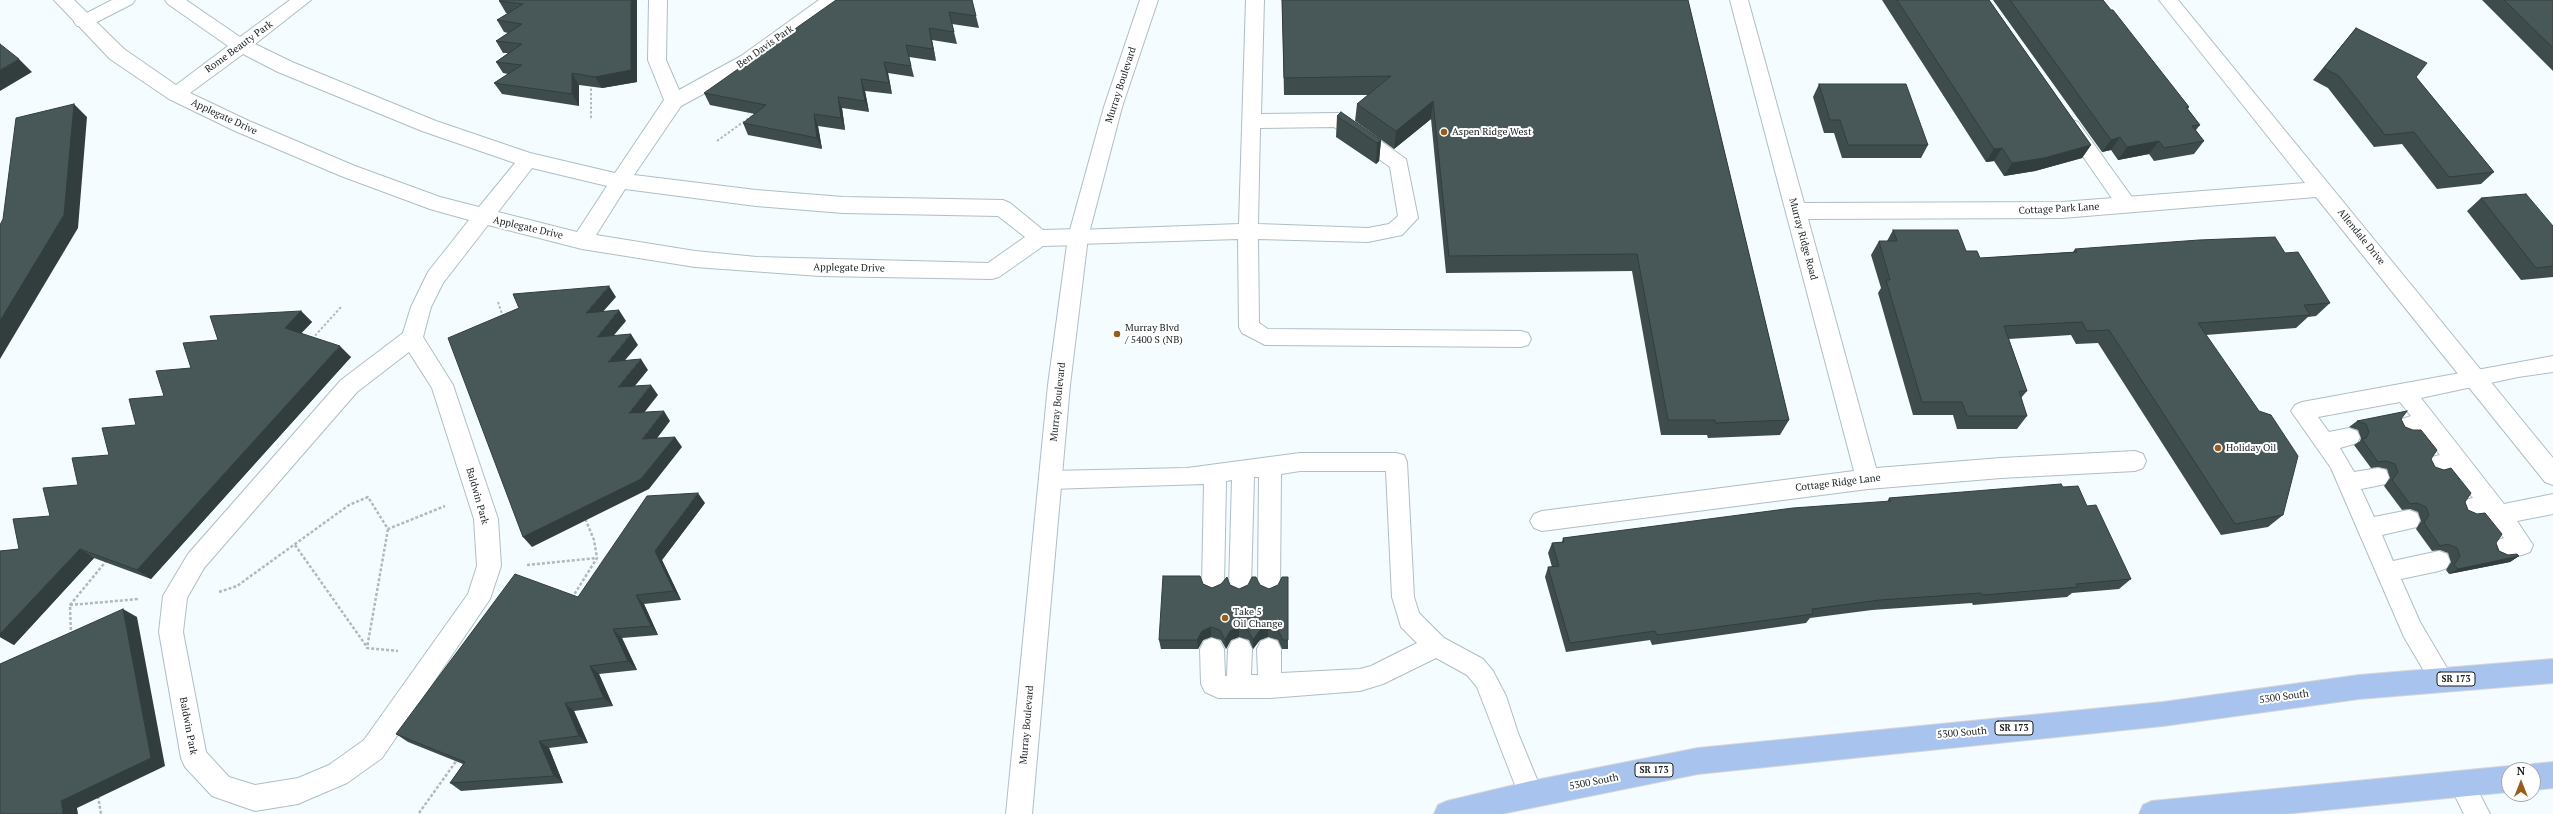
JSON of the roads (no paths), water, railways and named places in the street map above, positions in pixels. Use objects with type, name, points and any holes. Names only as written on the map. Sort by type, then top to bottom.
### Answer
[{"type":"main road","name":"5300 South","points":[[1447,814],[1532,794],[1698,761],[2163,714],[2359,687],[2553,671]]},
{"type":"main road","points":[[2541,776],[2553,775]]},
{"type":"main road","points":[[2152,814],[2501,780]]},
{"type":"street","name":"Applegate Drive","points":[[63,0],[116,54],[176,94],[242,126],[348,171],[436,204],[481,217],[582,241],[695,259],[757,265],[820,268],[992,271],[1039,238]]},
{"type":"street","points":[[174,0],[241,46],[285,68],[429,126],[528,160],[619,181],[686,191],[843,205],[1003,208],[1039,238],[1078,237]]},
{"type":"street","name":"Rome Beauty Park","points":[[176,94],[302,0]]},
{"type":"street","points":[[658,0],[657,60],[674,101]]},
{"type":"street","name":"Ben Davis Park","points":[[582,241],[619,181],[674,101],[748,62],[831,0]]},
{"type":"street","name":"Murray Boulevard","points":[[1019,814],[1050,480],[1078,237],[1113,106],[1149,0]]},
{"type":"street","name":"Murray Ridge Road","points":[[1739,0],[1868,479]]},
{"type":"street","name":"Allendale Drive","points":[[2168,0],[2553,475]]},
{"type":"street","points":[[412,338],[421,307],[435,278],[481,217],[528,160]]},
{"type":"street","name":"Cottage Park Lane","points":[[1796,211],[2017,212],[2127,205],[2322,189]]},
{"type":"street","name":"Baldwin Park","points":[[412,338],[442,385],[486,519],[489,566],[478,599],[441,654],[373,749],[338,774],[298,791],[255,798],[221,787],[194,758],[171,632],[175,596],[196,561],[349,386],[412,338]]},
{"type":"street","name":"Cottage Ridge Lane","points":[[1542,522],[1868,479],[2001,468],[2135,461]]},
{"type":"lane","points":[[83,22],[126,0]]},
{"type":"lane","points":[[1255,0],[1253,120],[1248,231],[1249,327],[1265,338],[1522,339]]},
{"type":"lane","points":[[2063,115],[2127,205]]},
{"type":"lane","points":[[1078,237],[1248,231],[1368,235],[1395,230],[1408,218],[1400,164],[1338,120],[1253,120]]},
{"type":"lane","points":[[2442,680],[2412,629],[2340,463],[2302,411],[2405,393],[2518,369],[2553,364]]},
{"type":"lane","points":[[2405,393],[2522,544],[2500,549]]},
{"type":"lane","points":[[2406,426],[2428,422]]},
{"type":"lane","points":[[2324,442],[2348,437]]},
{"type":"lane","points":[[2436,465],[2458,461]]},
{"type":"lane","points":[[1050,480],[1187,477],[1300,462],[1396,462],[1403,597],[1409,619],[1436,646],[1475,667],[1485,679],[1494,696],[1506,733],[1532,794]]},
{"type":"lane","points":[[1269,587],[1270,466]]},
{"type":"lane","points":[[1240,587],[1242,470]]},
{"type":"lane","points":[[1213,586],[1215,473]]},
{"type":"lane","points":[[2348,482],[2378,477]]},
{"type":"lane","points":[[2469,508],[2495,509],[2553,504]]},
{"type":"lane","points":[[2369,528],[2410,520]]},
{"type":"lane","points":[[2387,572],[2439,561]]},
{"type":"lane","points":[[1212,649],[1213,684],[1218,687],[1239,687],[1270,686],[1375,676],[1436,646]]},
{"type":"lane","points":[[1239,687],[1240,649]]},
{"type":"lane","points":[[1269,649],[1270,686]]},
{"type":"lane","points":[[2460,784],[2478,814]]},
{"type":"place","name":"Aspen Ridge West","points":[[1444,132]]},
{"type":"place","name":"Murray Blvd / 5400 S (NB)","points":[[1117,334]]},
{"type":"place","name":"Holiday Oil","points":[[2218,448]]},
{"type":"place","name":"Take 5 Oil Change","points":[[1225,618]]}]
